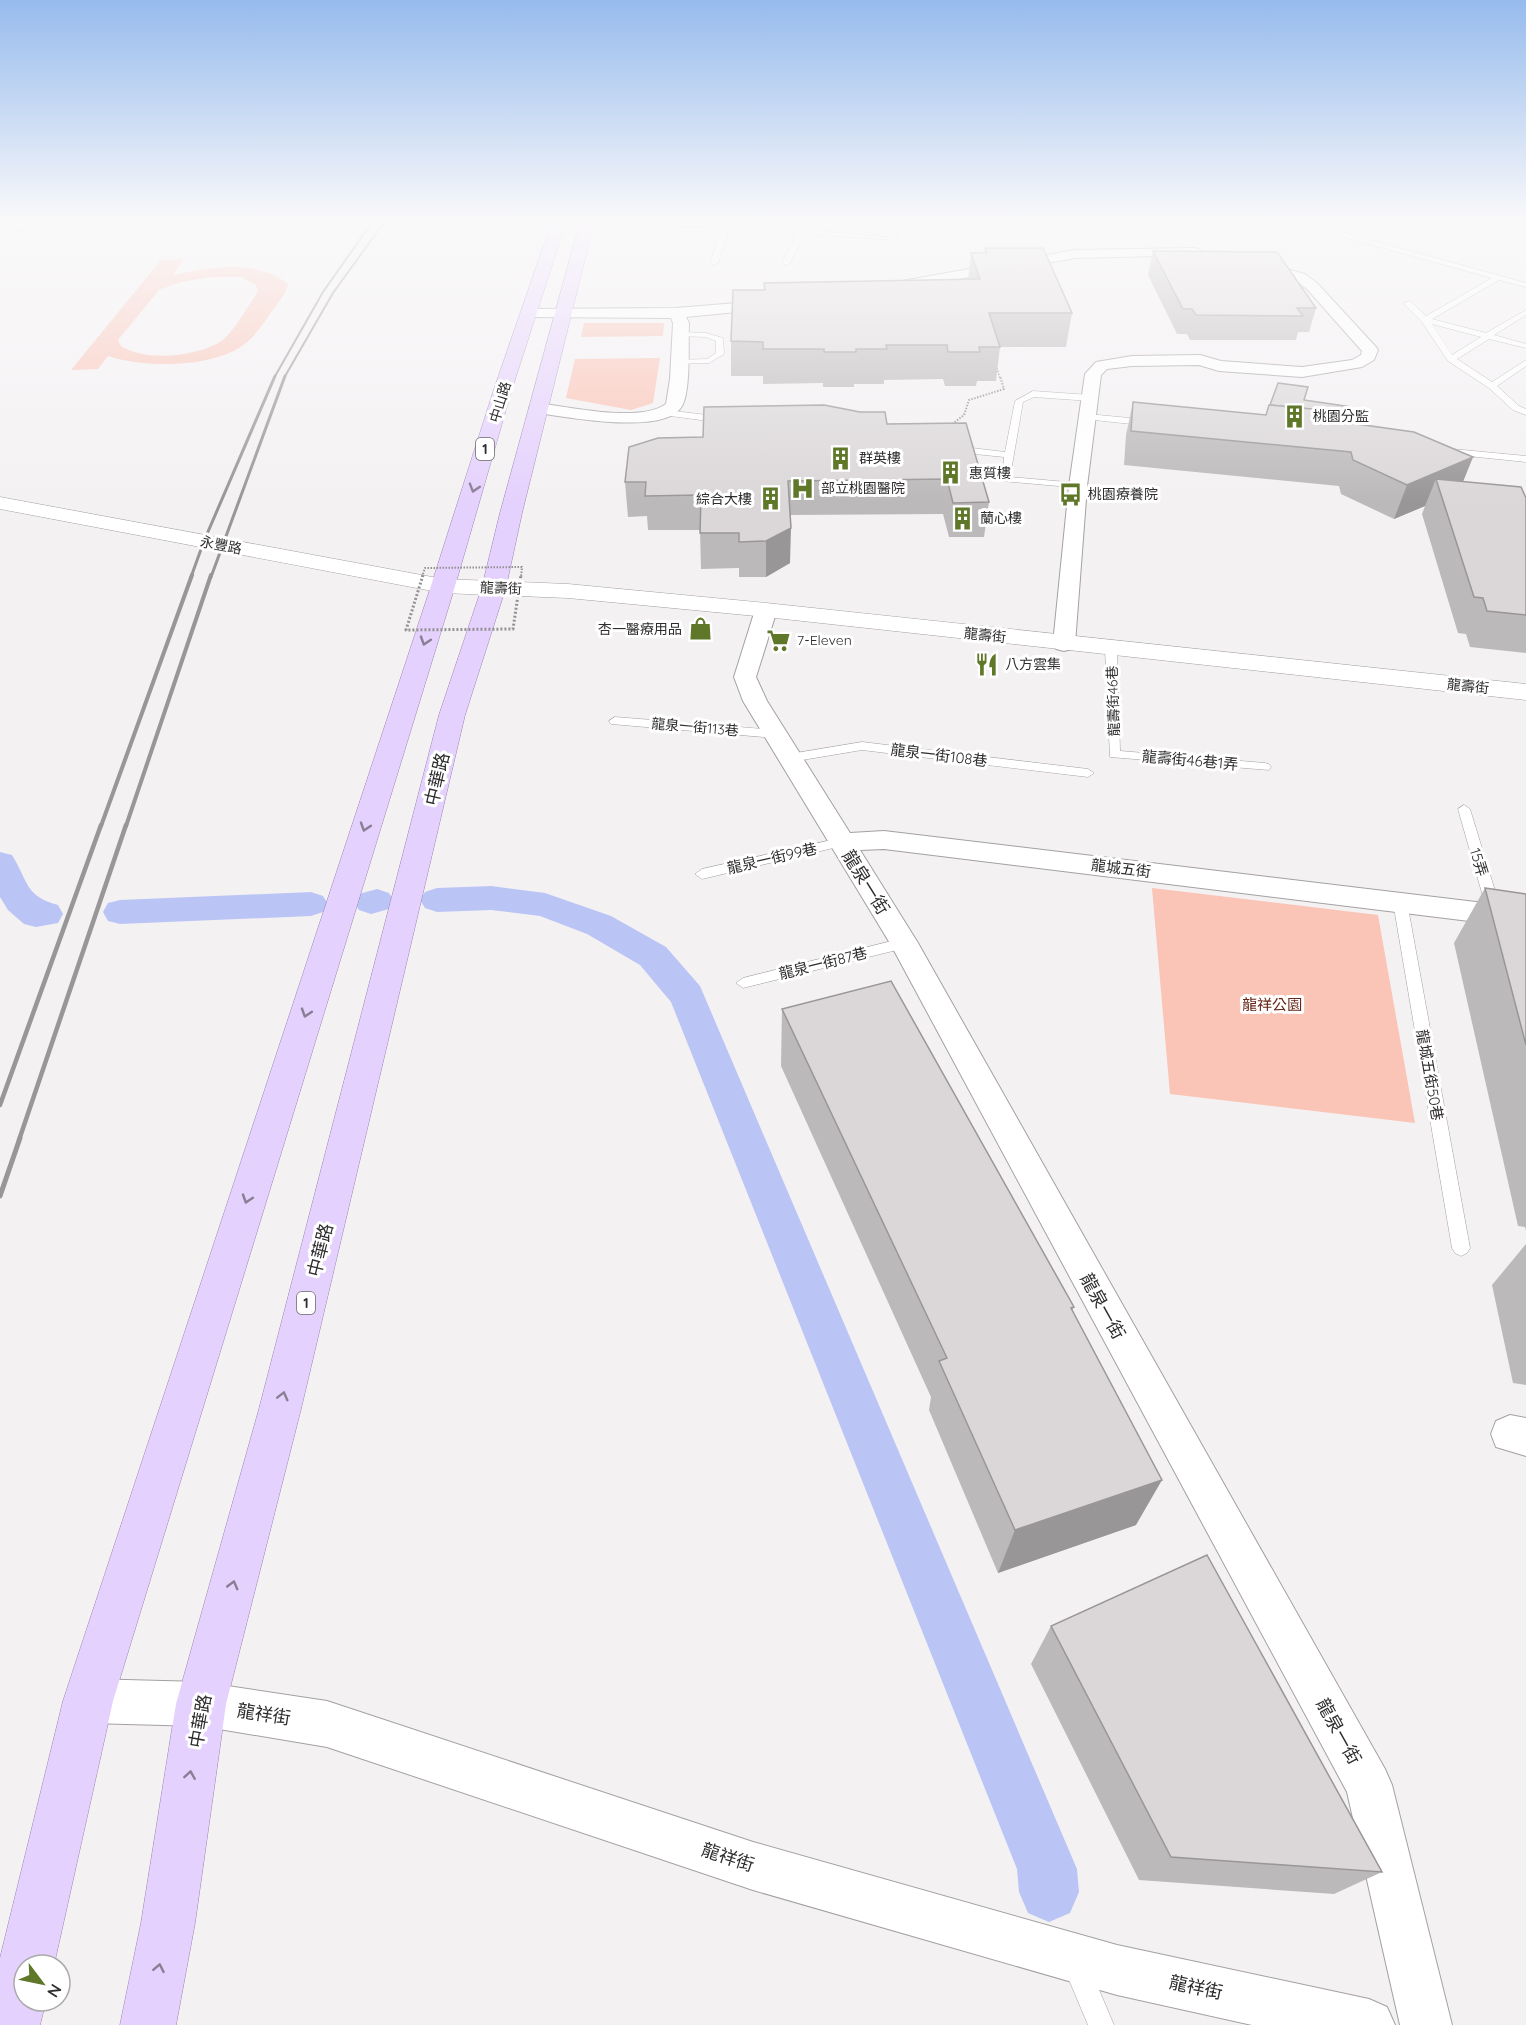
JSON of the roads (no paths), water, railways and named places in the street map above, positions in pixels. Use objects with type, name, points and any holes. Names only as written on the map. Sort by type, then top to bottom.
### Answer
[{"type":"main road","name":"中山路","points":[[443,586],[503,389],[529,314]]},
{"type":"main road","name":"1","points":[[494,587],[563,314]]},
{"type":"main road","name":"1","points":[[29,1953],[88,1701],[443,586]]},
{"type":"main road","name":"中華路","points":[[148,2025],[168,1923],[201,1704],[280,1409],[452,715],[494,587]]},
{"type":"street","points":[[538,408],[624,417],[666,413],[674,406],[681,334],[681,323],[676,314]]},
{"type":"street","points":[[1064,644],[1078,486],[1093,374],[1102,365],[1132,361],[1200,360],[1219,366],[1302,372],[1356,364],[1368,357],[1370,350],[1337,314]]},
{"type":"street","name":"永豐路","points":[[0,503],[443,586]]},
{"type":"street","name":"龍壽街","points":[[443,586],[568,591],[766,610],[1064,644],[1526,692]]},
{"type":"street","name":"龍泉一街","points":[[766,610],[745,677],[755,701],[904,943],[1369,1785],[1426,2025]]},
{"type":"street","name":"龍城五街","points":[[841,842],[884,840],[1526,918]]},
{"type":"street","name":"龍祥街","points":[[88,1701],[201,1704],[327,1724],[753,1866],[1117,1970],[1369,2025]]},
{"type":"lane","points":[[1418,314],[1451,359],[1492,386],[1516,408],[1526,412]]},
{"type":"lane","points":[[1425,320],[1436,314]]},
{"type":"lane","points":[[1451,359],[1524,314]]},
{"type":"lane","points":[[1425,320],[1526,346]]},
{"type":"lane","points":[[678,362],[709,360],[720,354],[720,340],[702,334],[681,334]]},
{"type":"lane","points":[[1492,386],[1526,362]]},
{"type":"lane","points":[[1078,486],[1005,479],[1019,400],[1033,394],[1090,398]]},
{"type":"lane","points":[[666,413],[735,421]]},
{"type":"lane","points":[[1088,417],[1161,424]]},
{"type":"lane","points":[[941,447],[1009,455]]},
{"type":"lane","points":[[1433,450],[1526,459]]},
{"type":"lane","name":"龍壽街46巷","points":[[1111,648],[1114,754]]},
{"type":"lane","name":"龍泉一街113巷","points":[[615,721],[783,746]]},
{"type":"lane","name":"龍泉一街108巷","points":[[783,746],[862,746],[1088,773]]},
{"type":"lane","name":"龍壽街46巷1弄","points":[[1114,754],[1265,767]]},
{"type":"lane","name":"15弄","points":[[1464,809],[1495,914]]},
{"type":"lane","name":"龍泉一街99巷","points":[[702,874],[841,842]]},
{"type":"lane","name":"龍城五街50巷","points":[[1400,902],[1461,1248]]},
{"type":"lane","name":"龍泉一街87巷","points":[[743,983],[904,943]]},
{"type":"lane","points":[[1073,1957],[1101,2025]]},
{"type":"waterway","points":[[0,863],[20,902],[36,915],[46,914]]},
{"type":"waterway","points":[[437,900],[491,898],[545,905],[599,925],[653,956],[687,996],[1047,1869],[1049,1892]]},
{"type":"waterway","points":[[371,902],[377,901]]},
{"type":"waterway","points":[[120,912],[311,904]]},
{"type":"railway","points":[[275,377],[311,314]]},
{"type":"railway","points":[[285,377],[321,314]]},
{"type":"railway","points":[[191,577],[204,541],[275,377]]},
{"type":"railway","points":[[211,577],[285,377]]},
{"type":"railway","points":[[101,826],[192,575]]},
{"type":"railway","points":[[126,826],[211,575]]},
{"type":"railway","points":[[0,1105],[101,825]]},
{"type":"railway","points":[[19,1140],[126,825]]},
{"type":"railway","points":[[0,1196],[20,1138]]},
{"type":"place","name":"桃園分監","points":[[1295,416]]},
{"type":"place","name":"群英樓","points":[[841,458]]},
{"type":"place","name":"惠質樓","points":[[951,473]]},
{"type":"place","name":"部立桃園醫院","points":[[803,488]]},
{"type":"place","name":"桃園療養院","points":[[1070,494]]},
{"type":"place","name":"綜合大樓","points":[[770,499]]},
{"type":"place","name":"蘭心樓","points":[[962,518]]},
{"type":"place","name":"杏一醫療用品","points":[[700,629]]},
{"type":"place","name":"7-Eleven","points":[[779,640]]},
{"type":"place","name":"八方雲集","points":[[987,664]]},
{"type":"park label","name":"龍祥公園","points":[[1272,1004]]}]
